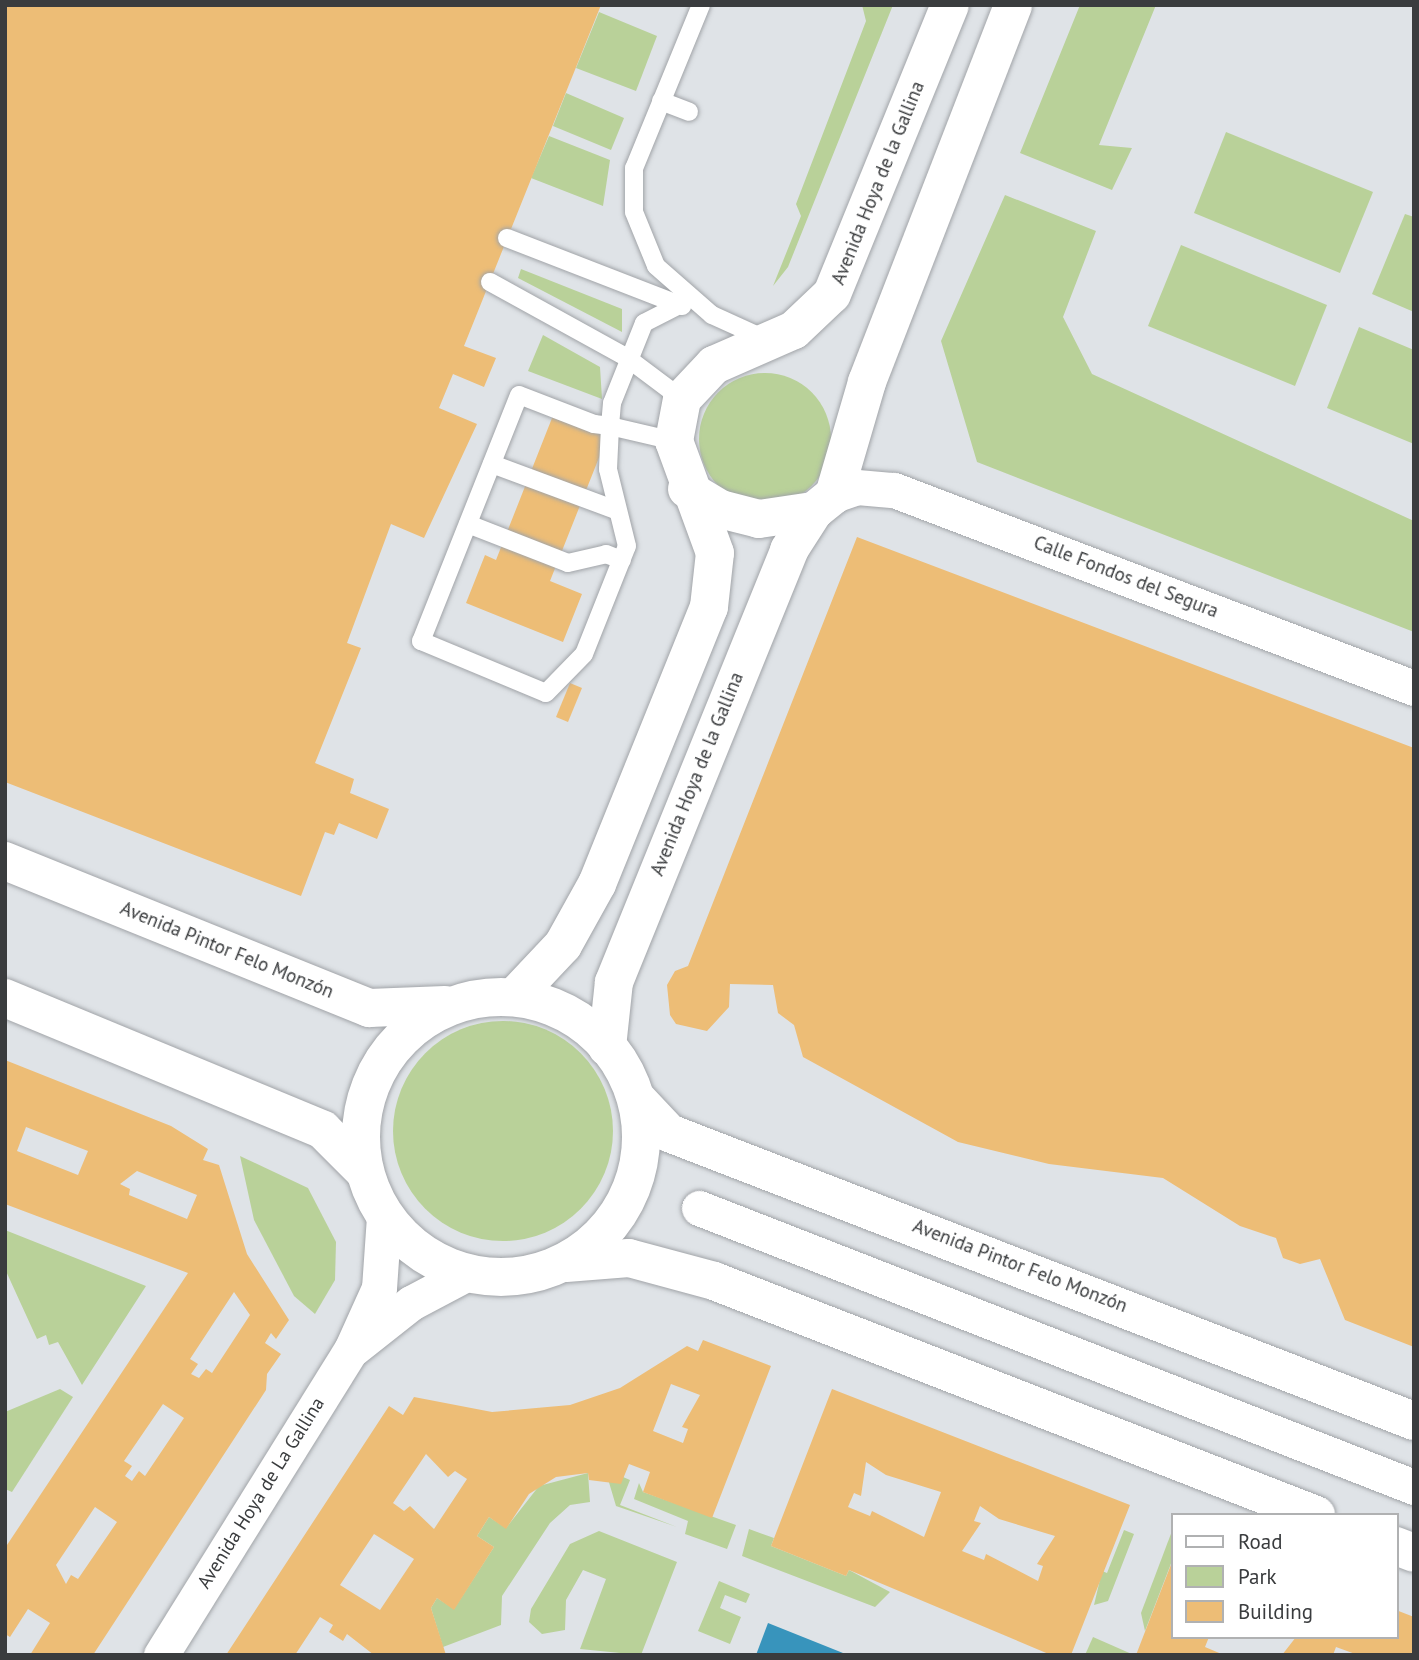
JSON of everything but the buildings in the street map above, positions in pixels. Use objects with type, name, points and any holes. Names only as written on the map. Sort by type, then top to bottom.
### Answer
[{"type":"street","name":"Avenida Hoya de la Gallina","points":[[682,398],[714,365],[771,342],[813,317],[832,294],[950,5]]},
{"type":"street","name":"Avenida Hoya de la Gallina","points":[[607,1046],[614,982],[789,550],[824,503],[867,382],[1013,5]]},
{"type":"street","points":[[566,1263],[604,1233],[630,1193],[641,1146],[636,1098],[607,1046],[572,1013],[515,996],[563,945],[597,884],[709,607],[715,554],[687,489],[674,441],[682,398]]},
{"type":"street","name":"Calle Fondos del Segura","points":[[824,503],[857,486],[894,491],[1414,688]]},
{"type":"street","points":[[687,489],[720,509],[759,519],[824,503]]},
{"type":"street","name":"Avenida Pintor Felo Monzón","points":[[5,861],[369,1007],[403,1011],[515,996]]},
{"type":"street","points":[[5,998],[323,1130],[364,1171]]},
{"type":"street","points":[[454,1004],[418,1023],[388,1052],[368,1089],[360,1130],[364,1171],[384,1217],[419,1253],[466,1274],[517,1278],[566,1263],[629,1258],[714,1281],[1311,1513]]},
{"type":"street","name":"Avenida Pintor Felo Monzón","points":[[636,1098],[669,1133],[1414,1420]]},
{"type":"street","points":[[699,1208],[1414,1487]]},
{"type":"street","name":"Avenida Hoya de La Gallina","points":[[164,1650],[351,1350],[379,1288],[384,1217]]},
{"type":"street","name":"Avenida Hoya de La Gallina","points":[[351,1350],[411,1303],[466,1274]]},
{"type":"lane","points":[[701,5],[634,168],[634,212],[656,267],[712,315]]},
{"type":"lane","points":[[661,101],[689,112]]},
{"type":"lane","points":[[508,238],[679,305],[712,315],[771,342]]},
{"type":"lane","points":[[490,282],[626,357],[682,398]]},
{"type":"lane","points":[[674,441],[610,426],[519,395],[421,642],[546,693],[584,654],[627,546],[608,469],[610,426],[626,357],[644,323],[679,305]]},
{"type":"lane","points":[[492,464],[616,510]]},
{"type":"lane","points":[[468,524],[568,564],[606,554],[622,560]]},
{"type":"green space","points":[[862,5],[893,5],[788,267],[773,286],[801,216],[796,204],[866,21]]},
{"type":"green space","points":[[1080,5],[1156,5],[1099,145],[1132,148],[1112,190],[1020,153]]},
{"type":"green space","points":[[599,12],[657,36],[636,91],[576,68]]},
{"type":"green space","points":[[566,93],[624,118],[611,150],[553,126]]},
{"type":"green space","points":[[1226,132],[1373,192],[1340,273],[1194,213]]},
{"type":"green space","points":[[549,136],[610,160],[603,206],[531,178]]},
{"type":"green space","points":[[1005,195],[1096,231],[1063,317],[1092,374],[1414,521],[1414,632],[977,462],[941,341]]},
{"type":"green space","points":[[1405,214],[1414,217],[1414,312],[1372,294]]},
{"type":"green space","points":[[1181,245],[1327,305],[1295,386],[1148,326]]},
{"type":"green space","points":[[521,269],[622,309],[622,332],[518,278]]},
{"type":"green space","points":[[1359,327],[1414,350],[1414,444],[1327,408]]},
{"type":"green space","points":[[543,335],[600,367],[602,399],[528,371]]},
{"type":"green space","points":[[765,373],[790,378],[812,392],[826,414],[831,439],[826,464],[812,486],[790,500],[765,505],[740,500],[718,486],[704,464],[699,439],[704,414],[718,392],[740,378]]},
{"type":"green space","points":[[492,1021],[514,1021],[545,1029],[564,1039],[581,1053],[595,1070],[605,1089],[613,1131],[605,1173],[595,1192],[581,1209],[564,1223],[545,1233],[514,1241],[492,1241],[451,1228],[433,1216],[418,1201],[401,1173],[393,1142],[393,1120],[406,1079],[418,1061],[433,1046],[461,1029]]},
{"type":"green space","points":[[240,1156],[308,1188],[336,1242],[335,1280],[315,1314],[294,1296],[254,1220]]},
{"type":"green space","points":[[5,1230],[146,1286],[82,1385],[58,1342],[49,1345],[46,1335],[37,1339],[5,1269]]},
{"type":"green space","points":[[60,1389],[73,1397],[12,1492],[5,1489],[5,1412]]},
{"type":"green space","points":[[588,1473],[590,1502],[570,1505],[550,1523],[502,1596],[501,1625],[443,1647],[431,1608],[437,1598],[454,1609],[494,1547],[477,1536],[489,1517],[506,1528],[539,1486]]},
{"type":"green space","points":[[623,1477],[630,1480],[620,1505],[677,1527],[616,1506],[608,1479]]},
{"type":"green space","points":[[639,1483],[643,1492],[736,1525],[727,1549],[685,1534],[688,1521],[634,1499]]},
{"type":"green space","points":[[749,1529],[774,1538],[771,1546],[846,1576],[849,1570],[890,1592],[875,1607],[742,1556]]},
{"type":"green space","points":[[1124,1530],[1134,1534],[1108,1601],[1094,1605],[1102,1571],[1107,1573]]},
{"type":"green space","points":[[599,1531],[677,1562],[641,1655],[580,1649],[606,1579],[583,1570],[566,1600],[565,1630],[542,1634],[529,1622],[531,1609],[570,1544]]},
{"type":"green space","points":[[1170,1536],[1170,1566],[1145,1631],[1141,1613]]},
{"type":"green space","points":[[719,1581],[750,1594],[746,1603],[725,1595],[720,1608],[741,1617],[730,1644],[698,1631]]},
{"type":"green space","points":[[1093,1637],[1134,1655],[1085,1655]]},
{"type":"water","points":[[768,1623],[848,1655],[756,1655]]}]
